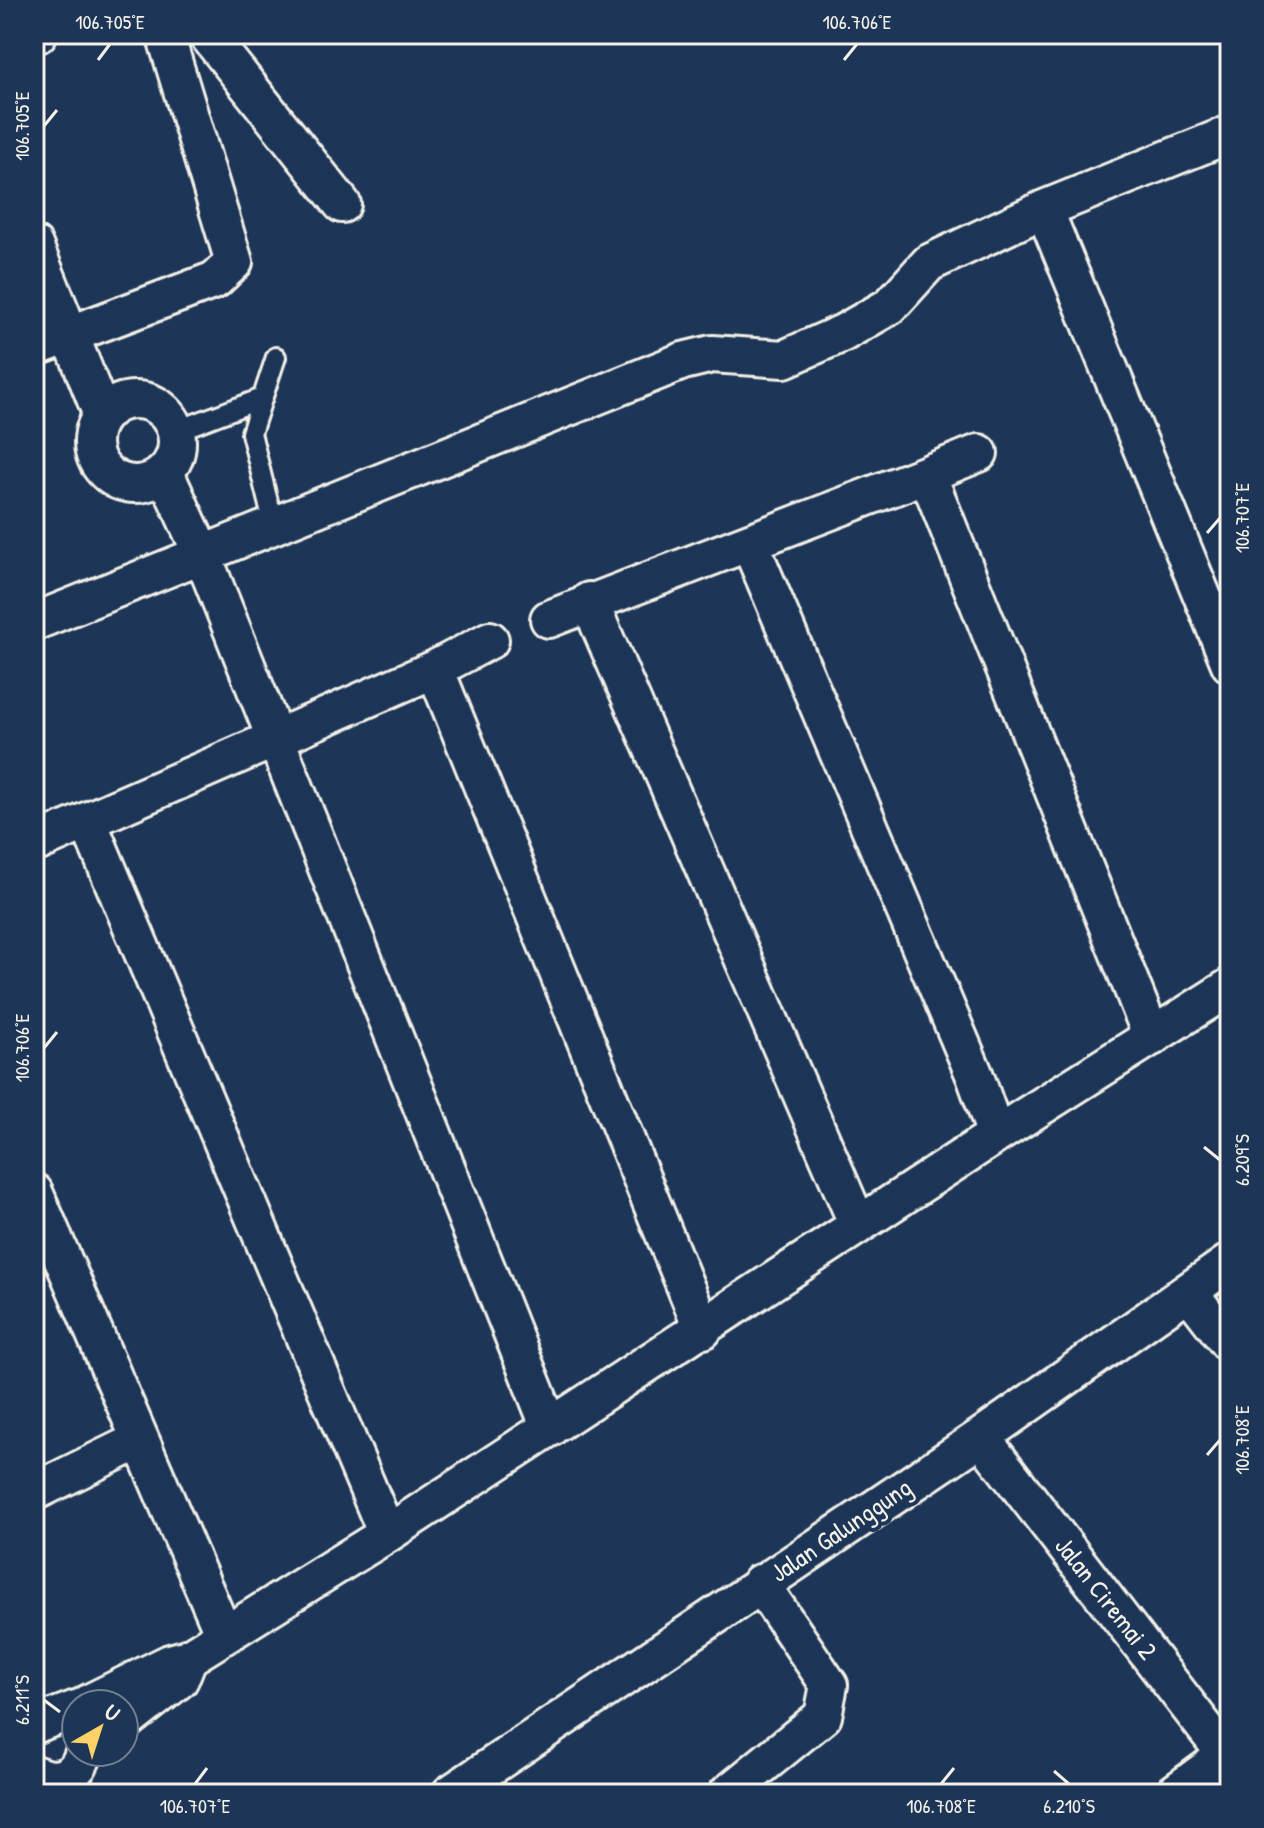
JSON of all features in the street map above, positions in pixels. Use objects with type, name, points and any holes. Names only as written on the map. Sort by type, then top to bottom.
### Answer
[{"type":"street","points":[[34,348],[71,337],[215,280],[234,262],[165,34]]},
{"type":"street","points":[[207,34],[342,204]]},
{"type":"street","points":[[34,622],[683,361],[712,354],[784,359],[843,333],[890,306],[929,263],[1044,209],[1230,134]]},
{"type":"street","points":[[1044,209],[1230,664]]},
{"type":"street","points":[[34,245],[102,415]]},
{"type":"street","points":[[143,401],[164,411],[176,431],[176,454],[165,473],[143,484],[118,481],[98,464],[92,439],[102,415],[120,402],[143,401]]},
{"type":"street","points":[[549,619],[589,601],[750,544],[979,453]]},
{"type":"street","points":[[165,473],[202,554],[550,1428]]},
{"type":"street","points":[[927,474],[1152,1037]]},
{"type":"street","points":[[750,544],[996,1135]]},
{"type":"street","points":[[589,601],[858,1225]]},
{"type":"street","points":[[34,844],[435,669],[490,640]]},
{"type":"street","points":[[435,669],[703,1330]]},
{"type":"street","points":[[88,822],[387,1534]]},
{"type":"street","points":[[129,1688],[170,1663],[188,1658],[387,1534],[703,1330],[996,1135],[1230,987]]},
{"type":"street","points":[[34,1192],[224,1635]]},
{"type":"street","name":"Jalan Galunggung","points":[[450,1794],[981,1437],[1230,1262]]},
{"type":"street","points":[[1189,1292],[1230,1345]]},
{"type":"street","name":"Jalan Ciremai 2","points":[[981,1437],[1228,1758]]},
{"type":"street","points":[[34,1492],[140,1440]]},
{"type":"street","points":[[727,1794],[823,1716],[829,1685],[760,1583]]},
{"type":"street","points":[[140,1710],[180,1679],[188,1658]]},
{"type":"street","points":[[1173,1794],[1228,1758]]},
{"type":"street","points":[[34,1774],[48,1780],[65,1779],[78,1768]]},
{"type":"lane","points":[[274,526],[251,433],[276,357]]},
{"type":"lane","points":[[176,431],[260,399]]}]
